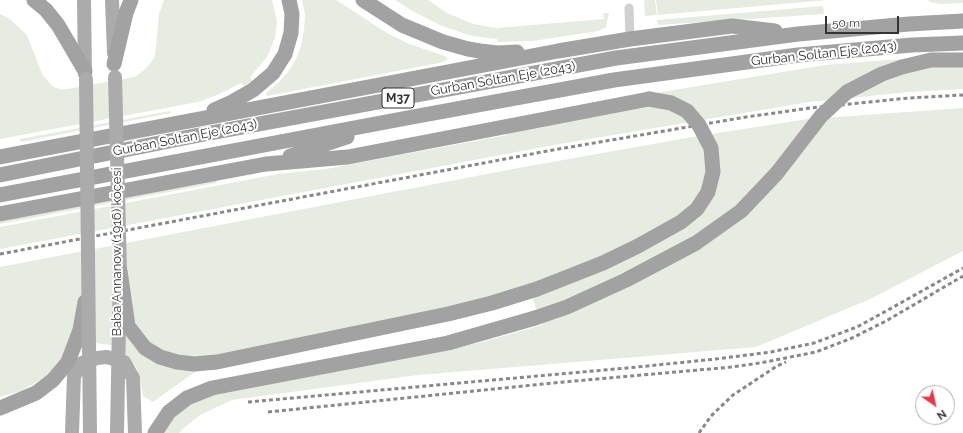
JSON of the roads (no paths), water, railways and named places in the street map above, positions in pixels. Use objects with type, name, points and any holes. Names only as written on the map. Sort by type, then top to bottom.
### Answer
[{"type":"highway","points":[[34,0],[56,21],[86,75]]},
{"type":"highway","points":[[115,70],[124,20],[131,0]]},
{"type":"highway","points":[[191,120],[232,102],[253,90],[273,73],[285,54],[291,33],[292,14],[290,0]]},
{"type":"highway","points":[[363,0],[387,16],[418,32],[443,42],[468,49],[498,53],[558,51]]},
{"type":"highway","name":"Gurban Soltan Eje (2043)","points":[[0,175],[194,136],[616,58],[798,34],[909,24],[963,21]]},
{"type":"highway","points":[[5,154],[558,51],[630,40],[732,26],[798,34]]},
{"type":"highway","name":"Gurban Soltan Eje (2043)","points":[[0,195],[614,80],[798,55],[963,42]]},
{"type":"highway","points":[[155,433],[169,412],[187,398],[212,388],[448,343],[567,308],[696,243],[741,211],[777,173],[821,116],[847,92],[882,74],[902,67],[931,60],[963,60]]},
{"type":"highway","points":[[0,214],[266,164],[348,157],[649,99],[671,103],[687,111],[699,125],[711,148],[713,172],[708,192],[697,209],[681,222],[604,263],[537,289],[492,303],[448,314],[217,362],[194,364],[177,362],[160,357],[145,348],[128,326],[120,271]]},
{"type":"highway","points":[[266,164],[407,118]]},
{"type":"highway","points":[[0,408],[36,393],[53,380],[68,362],[80,330],[89,275]]},
{"type":"main road","name":"Baba Annanow (1916) köçesi","points":[[84,0],[90,433]]},
{"type":"main road","name":"Baba Annanow (1916) köçesi","points":[[112,0],[120,271],[117,433]]},
{"type":"main road","points":[[72,433],[74,376],[82,363],[107,357],[124,362],[133,378],[135,433]]},
{"type":"street","points":[[629,8],[630,40]]},
{"type":"railway","points":[[0,254],[553,150],[746,117],[810,108],[909,98],[963,95]]},
{"type":"railway","points":[[248,402],[627,368],[771,352],[814,343],[857,327],[963,268]]},
{"type":"railway","points":[[268,412],[553,383],[732,367],[760,363],[816,352],[852,338],[886,321],[963,276]]},
{"type":"railway","points":[[699,433],[711,416],[733,395],[777,366],[786,362]]}]
